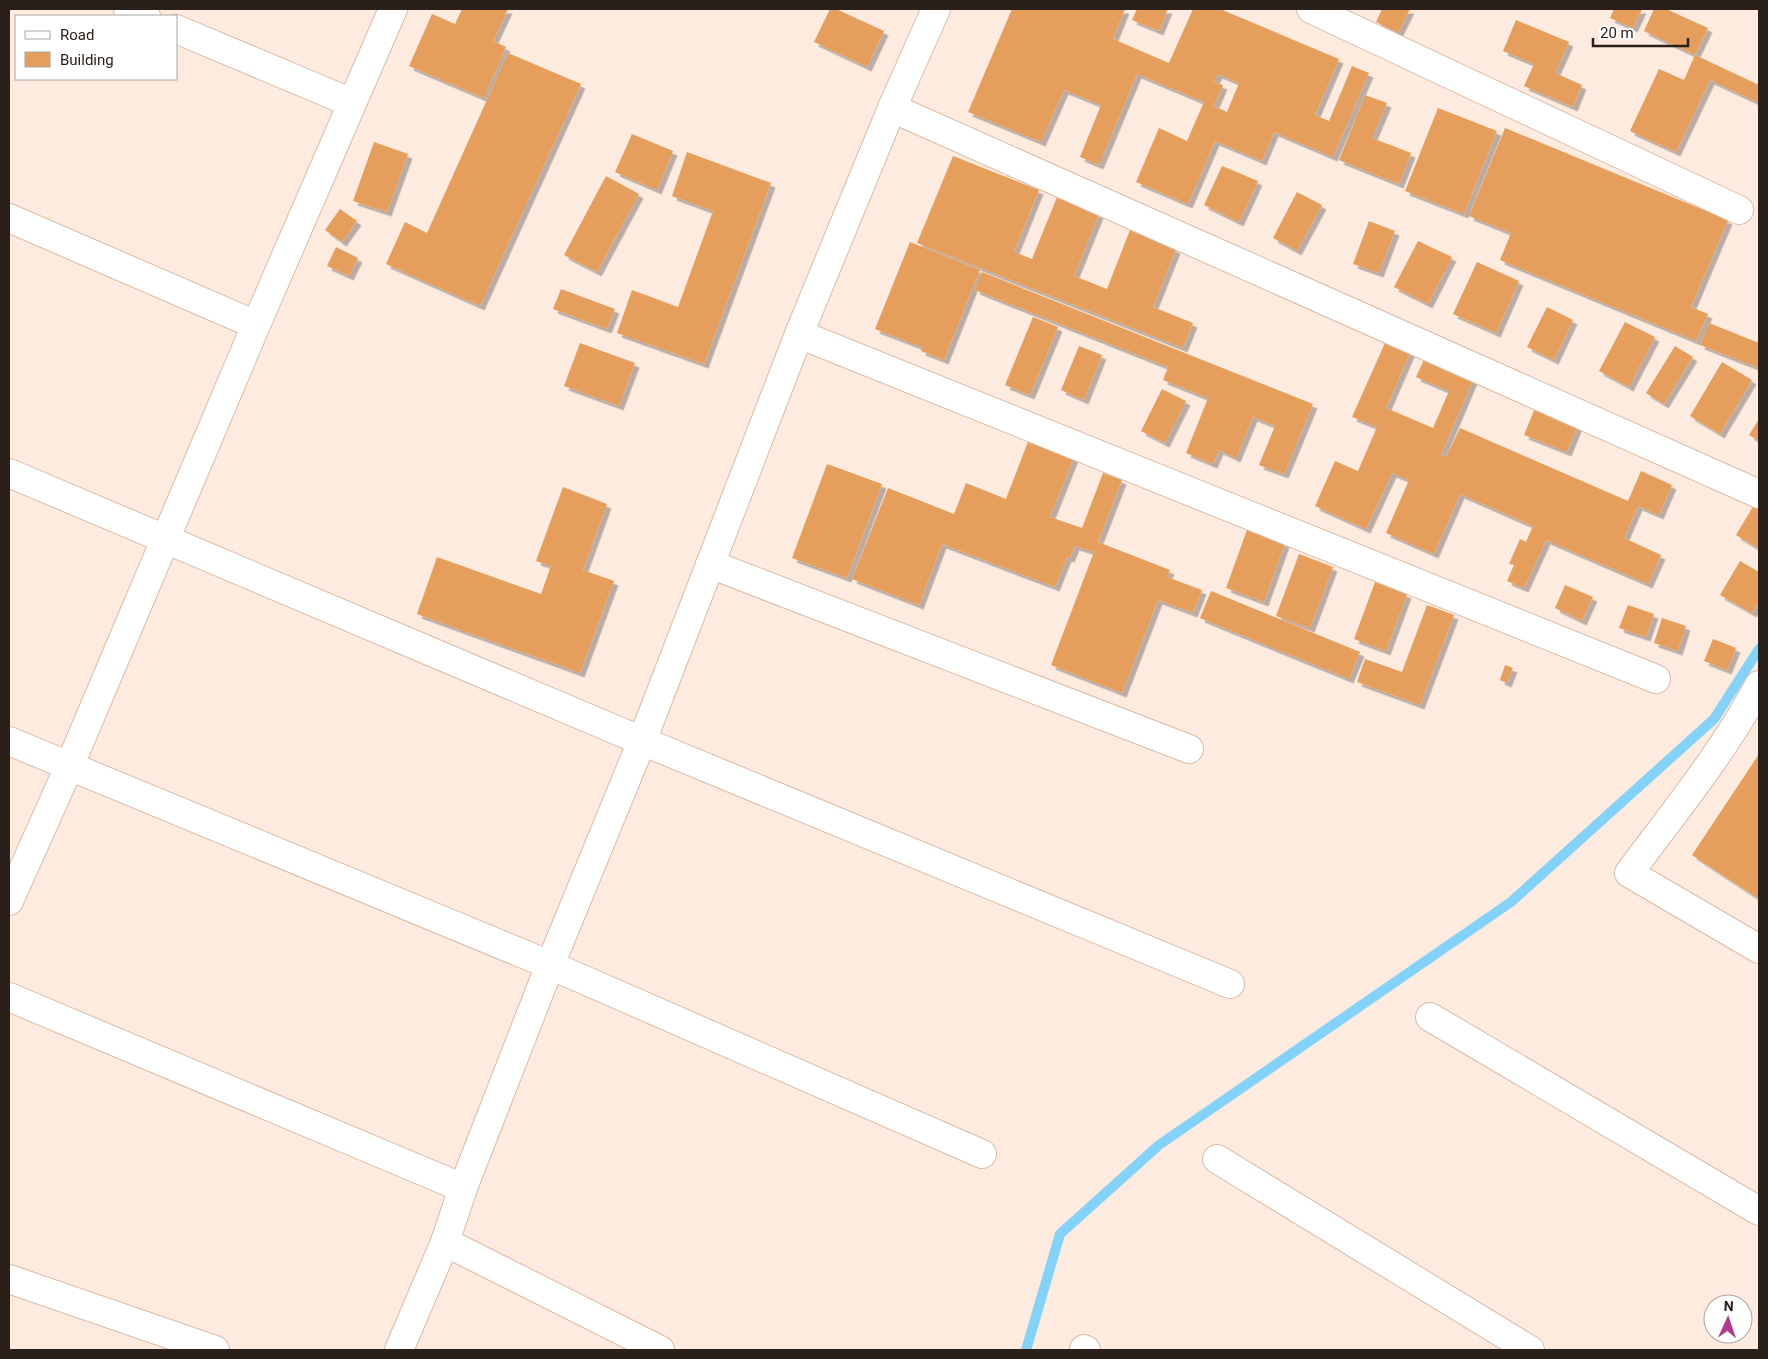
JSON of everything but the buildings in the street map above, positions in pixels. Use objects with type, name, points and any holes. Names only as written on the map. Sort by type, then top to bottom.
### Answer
[{"type":"street","points":[[128,9],[143,15]]},
{"type":"street","points":[[9,901],[69,767],[256,325],[393,9]]},
{"type":"street","points":[[399,1350],[445,1242],[463,1188],[550,966],[642,741],[799,334],[892,108],[936,9]]},
{"type":"street","points":[[1310,9],[1740,210]]},
{"type":"street","points":[[178,30],[352,103]]},
{"type":"street","points":[[892,108],[1759,494]]},
{"type":"street","points":[[9,218],[256,325]]},
{"type":"street","points":[[799,334],[1656,679]]},
{"type":"street","points":[[9,473],[642,741],[1230,984]]},
{"type":"street","points":[[710,564],[1189,748]]},
{"type":"street","points":[[1759,684],[1753,713],[1704,773],[1629,873],[1759,949]]},
{"type":"street","points":[[9,741],[550,966],[982,1154]]},
{"type":"street","points":[[9,997],[463,1188]]},
{"type":"street","points":[[1430,1017],[1759,1211]]},
{"type":"street","points":[[1217,1159],[1530,1350]]},
{"type":"street","points":[[445,1242],[660,1350]]},
{"type":"street","points":[[9,1279],[214,1350]]},
{"type":"waterway","points":[[1026,1350],[1060,1234],[1159,1145],[1511,902],[1714,719],[1759,649]]}]
